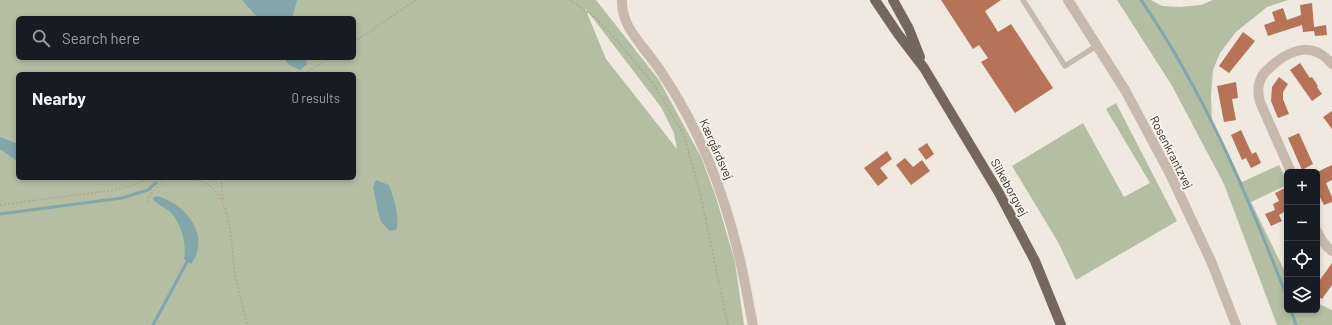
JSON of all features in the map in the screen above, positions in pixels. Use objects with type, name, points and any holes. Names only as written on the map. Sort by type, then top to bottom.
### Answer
[{"type":"main road","name":"Silkeborgvej","points":[[875,0],[898,34],[924,68],[999,193],[1035,261],[1061,325]]},
{"type":"main road","name":"Silkeborgvej","points":[[893,0],[909,29],[924,68]]},
{"type":"street","name":"Kærgårdsvej","points":[[622,0],[622,9],[625,21],[674,91],[707,156],[730,220],[740,258],[753,325]]},
{"type":"street","name":"Rosenkrantzvej","points":[[1068,0],[1098,45],[1125,90],[1170,174],[1211,261],[1236,325]]},
{"type":"street","points":[[1290,169],[1260,102],[1258,91],[1260,80],[1266,70],[1286,54],[1296,50],[1308,50],[1319,53],[1332,64]]},
{"type":"street","points":[[1320,236],[1332,251]]},
{"type":"lane","points":[[1024,0],[1066,66],[1098,45]]},
{"type":"path","points":[[356,41],[416,0]]},
{"type":"path","points":[[570,0],[596,18],[651,81],[684,135],[700,193],[728,325]]},
{"type":"path","points":[[307,72],[326,60]]},
{"type":"path","points":[[0,205],[114,190],[134,185],[145,180]]},
{"type":"path","points":[[147,201],[153,191],[164,180]]},
{"type":"path","points":[[199,180],[216,191],[223,202]]},
{"type":"path","points":[[221,180],[223,202],[227,215],[236,274],[247,325]]},
{"type":"green space","points":[[0,0],[596,0],[659,80],[701,157],[716,197],[735,262],[744,325],[0,325]],"holes":[[[585,8],[661,107],[674,133],[677,149],[606,59]]]},
{"type":"green space","points":[[1117,0],[1151,0],[1162,6],[1180,7],[1201,5],[1213,0],[1288,0],[1267,7],[1236,32],[1220,53],[1213,70],[1211,96],[1212,122],[1242,182],[1279,165],[1284,175],[1284,186],[1251,202],[1284,270],[1284,313],[1320,313],[1320,304],[1332,310],[1332,325],[1277,325],[1224,184],[1171,84]]},
{"type":"green space","points":[[1116,103],[1177,221],[1076,280],[1058,242],[1012,166],[1083,123],[1124,197],[1150,183],[1106,109]]},
{"type":"water","points":[[242,0],[297,0],[293,16],[256,16]]},
{"type":"water","points":[[285,60],[306,60],[307,64],[300,70],[289,65]]},
{"type":"water","points":[[0,137],[16,143],[16,161],[0,149]]},
{"type":"water","points":[[376,180],[389,185],[398,220],[396,230],[390,231],[381,222],[373,187]]},
{"type":"water","points":[[157,196],[167,200],[186,213],[197,232],[197,253],[191,264],[184,259],[185,246],[180,226],[173,214],[153,199]]},
{"type":"building","points":[[941,0],[1001,0],[985,11],[998,32],[1011,24],[1053,88],[1015,113],[981,62],[988,58],[979,45],[973,49]]},
{"type":"building","points":[[1312,3],[1314,27],[1326,25],[1327,35],[1315,36],[1314,31],[1303,32],[1302,25],[1268,36],[1264,25],[1275,21],[1272,12],[1283,8],[1287,20],[1301,15],[1300,5]]},
{"type":"building","points":[[1243,32],[1255,41],[1229,73],[1219,66]]},
{"type":"building","points":[[1300,63],[1310,78],[1312,77],[1322,94],[1312,101],[1290,70]]},
{"type":"building","points":[[1279,77],[1288,84],[1283,92],[1283,99],[1289,114],[1278,118],[1271,101],[1272,87]]},
{"type":"building","points":[[1236,82],[1238,98],[1232,99],[1236,120],[1224,122],[1217,86]]},
{"type":"building","points":[[1332,111],[1332,129],[1323,117]]},
{"type":"building","points":[[1241,130],[1252,154],[1256,152],[1261,163],[1251,168],[1246,158],[1242,160],[1231,135]]},
{"type":"building","points":[[1299,133],[1313,164],[1302,169],[1288,138]]},
{"type":"building","points":[[927,143],[934,154],[926,160],[918,149]]},
{"type":"building","points":[[887,151],[892,159],[880,168],[888,178],[878,186],[864,168]]},
{"type":"building","points":[[905,158],[913,167],[922,160],[930,171],[911,185],[896,165]]},
{"type":"building","points":[[1332,165],[1332,180],[1326,183],[1332,197],[1332,202],[1324,205],[1320,197],[1320,171]]},
{"type":"building","points":[[1284,188],[1284,212],[1279,215],[1282,221],[1271,226],[1265,214],[1275,210],[1273,204],[1279,201],[1275,193]]},
{"type":"building","points":[[1332,263],[1332,285],[1322,299],[1320,298],[1320,280]]},
{"type":"waterway","points":[[1141,0],[1185,71],[1223,144],[1284,290]]},
{"type":"waterway","points":[[0,214],[122,198],[148,190],[156,183]]},
{"type":"waterway","points":[[153,325],[187,262]]},
{"type":"waterway","points":[[1292,313],[1296,325]]}]
